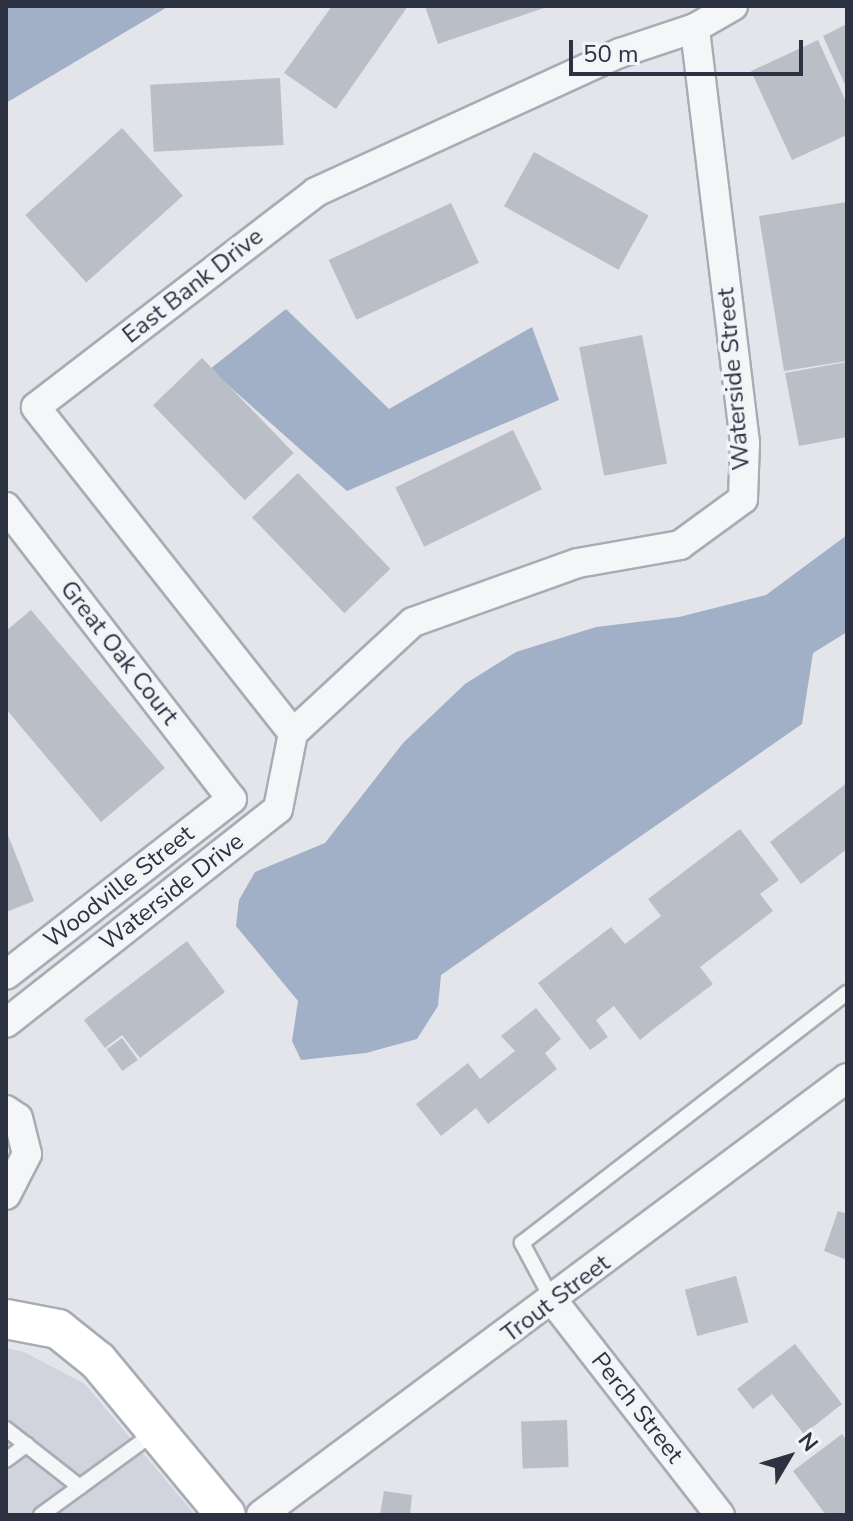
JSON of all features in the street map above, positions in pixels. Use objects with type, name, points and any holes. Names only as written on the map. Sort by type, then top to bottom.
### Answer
[{"type":"street","name":"East Bank Drive","points":[[293,733],[36,407],[316,192],[620,53],[695,28],[733,6]]},
{"type":"street","name":"Waterside Street","points":[[293,733],[413,622],[578,563],[680,545],[743,499],[745,443],[695,28]]},
{"type":"street","name":"Great Oak Court","points":[[6,507],[232,799]]},
{"type":"street","name":"Waterside Drive","points":[[6,1023],[278,809],[293,733]]},
{"type":"street","name":"Woodville Street","points":[[6,975],[232,799]]},
{"type":"street","name":"Trout Street","points":[[261,1515],[554,1302],[847,1078]]},
{"type":"street","points":[[6,1110],[18,1118],[27,1154],[6,1195]]},
{"type":"street","name":"Perch Street","points":[[554,1302],[720,1515]]},
{"type":"street","points":[[6,1319],[58,1329],[98,1361],[226,1515]]},
{"type":"lane","points":[[554,1302],[522,1243],[847,993]]},
{"type":"lane","points":[[6,1429],[80,1487]]},
{"type":"lane","points":[[41,1515],[157,1432]]},
{"type":"lane","points":[[6,1460],[27,1444]]},
{"type":"shaded area","points":[[6,1348],[24,1352],[85,1384],[195,1515],[6,1515]]},
{"type":"water","points":[[6,6],[169,6],[6,103]]},
{"type":"water","points":[[286,309],[389,409],[532,327],[559,400],[347,491],[210,369]]},
{"type":"water","points":[[847,535],[847,632],[813,653],[802,724],[441,975],[438,1006],[417,1039],[366,1053],[301,1060],[292,1041],[298,1001],[236,926],[239,900],[255,872],[325,843],[403,743],[465,684],[516,652],[596,627],[679,617],[766,595]]},
{"type":"building","points":[[332,6],[408,6],[336,109],[284,73]]},
{"type":"building","points":[[425,6],[550,6],[438,44]]},
{"type":"building","points":[[847,24],[847,89],[823,36]]},
{"type":"building","points":[[818,40],[847,104],[847,135],[792,160],[751,71]]},
{"type":"building","points":[[280,78],[284,145],[154,152],[150,85]]},
{"type":"building","points":[[122,128],[183,196],[86,283],[25,215]]},
{"type":"building","points":[[534,152],[649,216],[619,270],[504,206]]},
{"type":"building","points":[[847,202],[847,361],[784,371],[759,216]]},
{"type":"building","points":[[451,203],[479,263],[357,320],[329,260]]},
{"type":"building","points":[[642,335],[667,464],[604,476],[579,347]]},
{"type":"building","points":[[202,358],[294,453],[245,500],[153,405]]},
{"type":"building","points":[[847,362],[847,437],[799,446],[785,373]]},
{"type":"building","points":[[513,430],[542,489],[424,547],[395,487]]},
{"type":"building","points":[[298,473],[390,569],[344,613],[252,517]]},
{"type":"building","points":[[31,610],[165,768],[101,822],[6,709],[6,631]]},
{"type":"building","points":[[847,783],[847,849],[801,884],[770,842]]},
{"type":"building","points":[[740,829],[779,880],[760,894],[773,911],[700,967],[713,984],[640,1040],[614,1006],[596,1020],[608,1037],[590,1050],[538,983],[611,927],[625,944],[661,916],[648,899]]},
{"type":"building","points":[[6,830],[34,901],[6,912]]},
{"type":"building","points":[[187,941],[225,992],[140,1058],[122,1035],[105,1048],[84,1020]]},
{"type":"building","points":[[536,1008],[561,1039],[545,1053],[557,1069],[488,1124],[476,1108],[441,1136],[416,1104],[468,1063],[480,1079],[515,1051],[501,1036]]},
{"type":"building","points":[[122,1038],[138,1060],[122,1071],[107,1049]]},
{"type":"building","points":[[838,1211],[847,1214],[847,1260],[824,1251]]},
{"type":"building","points":[[736,1276],[748,1322],[697,1336],[685,1290]]},
{"type":"building","points":[[795,1344],[842,1404],[804,1434],[772,1394],[753,1409],[737,1389]]},
{"type":"building","points":[[567,1420],[569,1467],[523,1469],[521,1422]]},
{"type":"building","points":[[842,1434],[847,1441],[847,1515],[826,1515],[793,1471]]},
{"type":"building","points":[[384,1491],[412,1495],[410,1515],[380,1515]]}]
